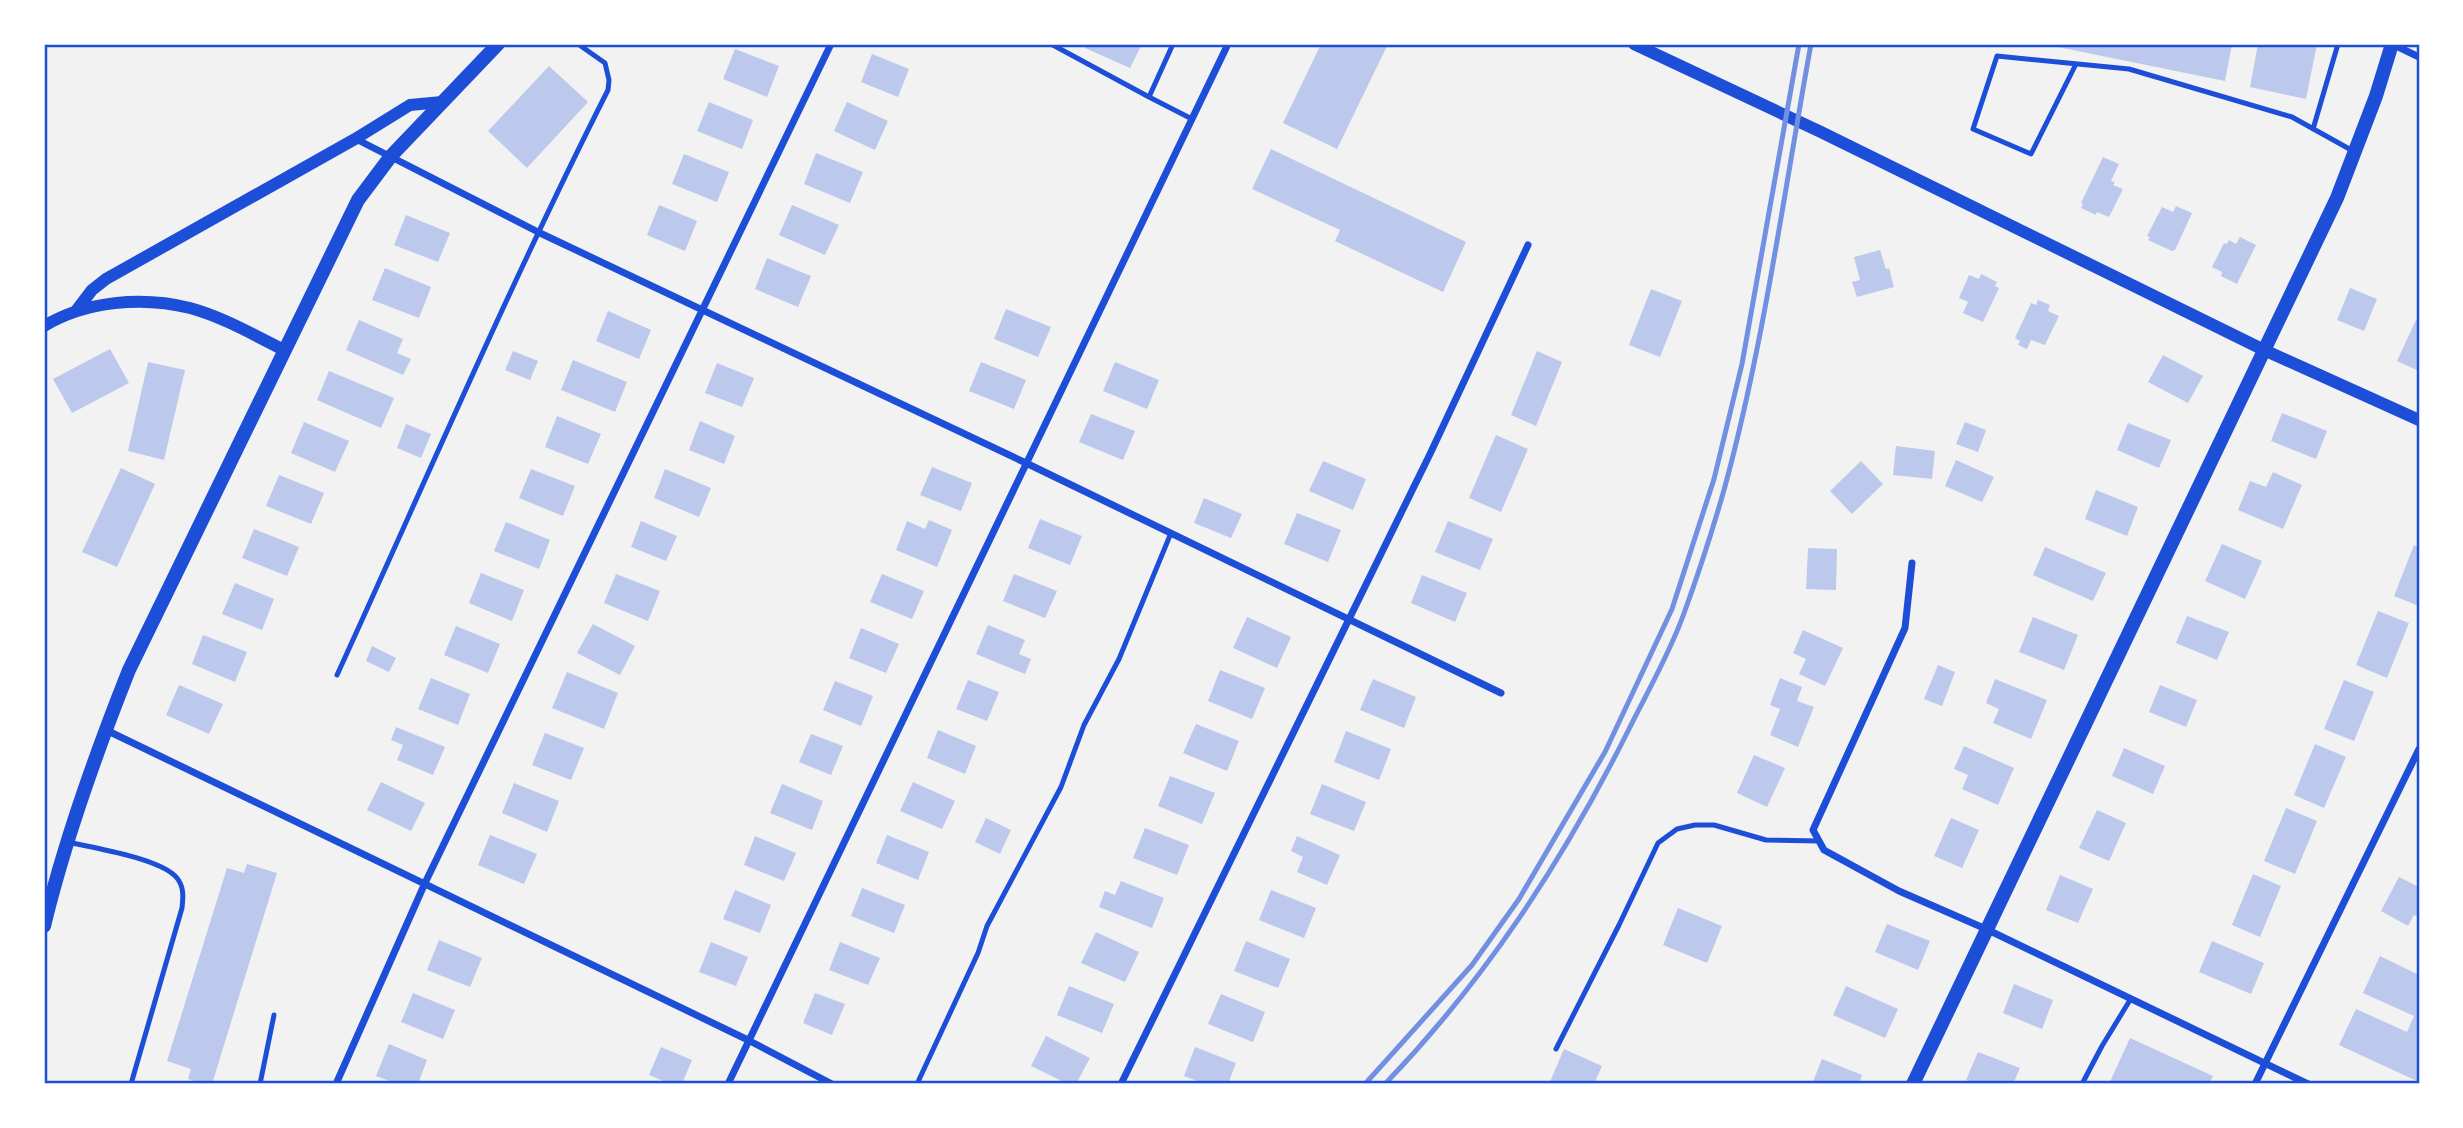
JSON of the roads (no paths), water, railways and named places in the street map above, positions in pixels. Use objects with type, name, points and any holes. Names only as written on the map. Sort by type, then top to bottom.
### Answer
[{"type":"main road","points":[[44,926],[53,886],[105,730],[129,670],[358,200],[391,156],[498,44]]},
{"type":"main road","points":[[1913,1084],[2337,198],[2376,96],[2392,44]]},
{"type":"street","points":[[336,1084],[425,883],[831,44]]},
{"type":"street","points":[[728,1084],[1228,44]]},
{"type":"street","points":[[1634,44],[1821,132],[2264,349],[2419,420]]},
{"type":"street","points":[[2392,44],[2419,57]]},
{"type":"street","points":[[76,311],[92,290],[106,279],[355,139],[410,105],[442,102]]},
{"type":"street","points":[[355,139],[540,233],[1026,463],[1501,693]]},
{"type":"street","points":[[1121,1084],[1349,619],[1528,245]]},
{"type":"street","points":[[45,321],[109,304],[170,304],[215,317],[284,350]]},
{"type":"street","points":[[1912,563],[1905,628],[1813,830],[1824,850],[1899,891],[1986,929],[2308,1084]]},
{"type":"street","points":[[105,730],[748,1040],[832,1084]]},
{"type":"street","points":[[2255,1084],[2419,749]]},
{"type":"lane","points":[[337,675],[458,406],[608,90],[605,63],[578,44]]},
{"type":"lane","points":[[1051,44],[1192,119]]},
{"type":"lane","points":[[1149,97],[1173,44]]},
{"type":"lane","points":[[2313,129],[2339,44]]},
{"type":"lane","points":[[2076,64],[2031,153],[1973,130],[1997,57],[2076,64],[2129,69],[2292,117],[2354,151]]},
{"type":"lane","points":[[917,1084],[978,953],[987,926],[1061,787],[1084,725],[1119,659],[1171,533]]},
{"type":"lane","points":[[1556,1049],[1658,843],[1677,829],[1695,825],[1714,825],[1766,840],[1819,841]]},
{"type":"lane","points":[[68,842],[165,866],[179,880],[183,895],[182,908],[131,1084]]},
{"type":"lane","points":[[2082,1084],[2130,1000]]},
{"type":"lane","points":[[260,1084],[274,1015]]},
{"type":"railway","points":[[1365,1084],[1472,965],[1519,899],[1605,752],[1672,609],[1714,479],[1742,364],[1799,44]]},
{"type":"railway","points":[[1385,1084],[1456,1004],[1548,875],[1601,783],[1677,631],[1710,538],[1751,380],[1811,44]]}]
